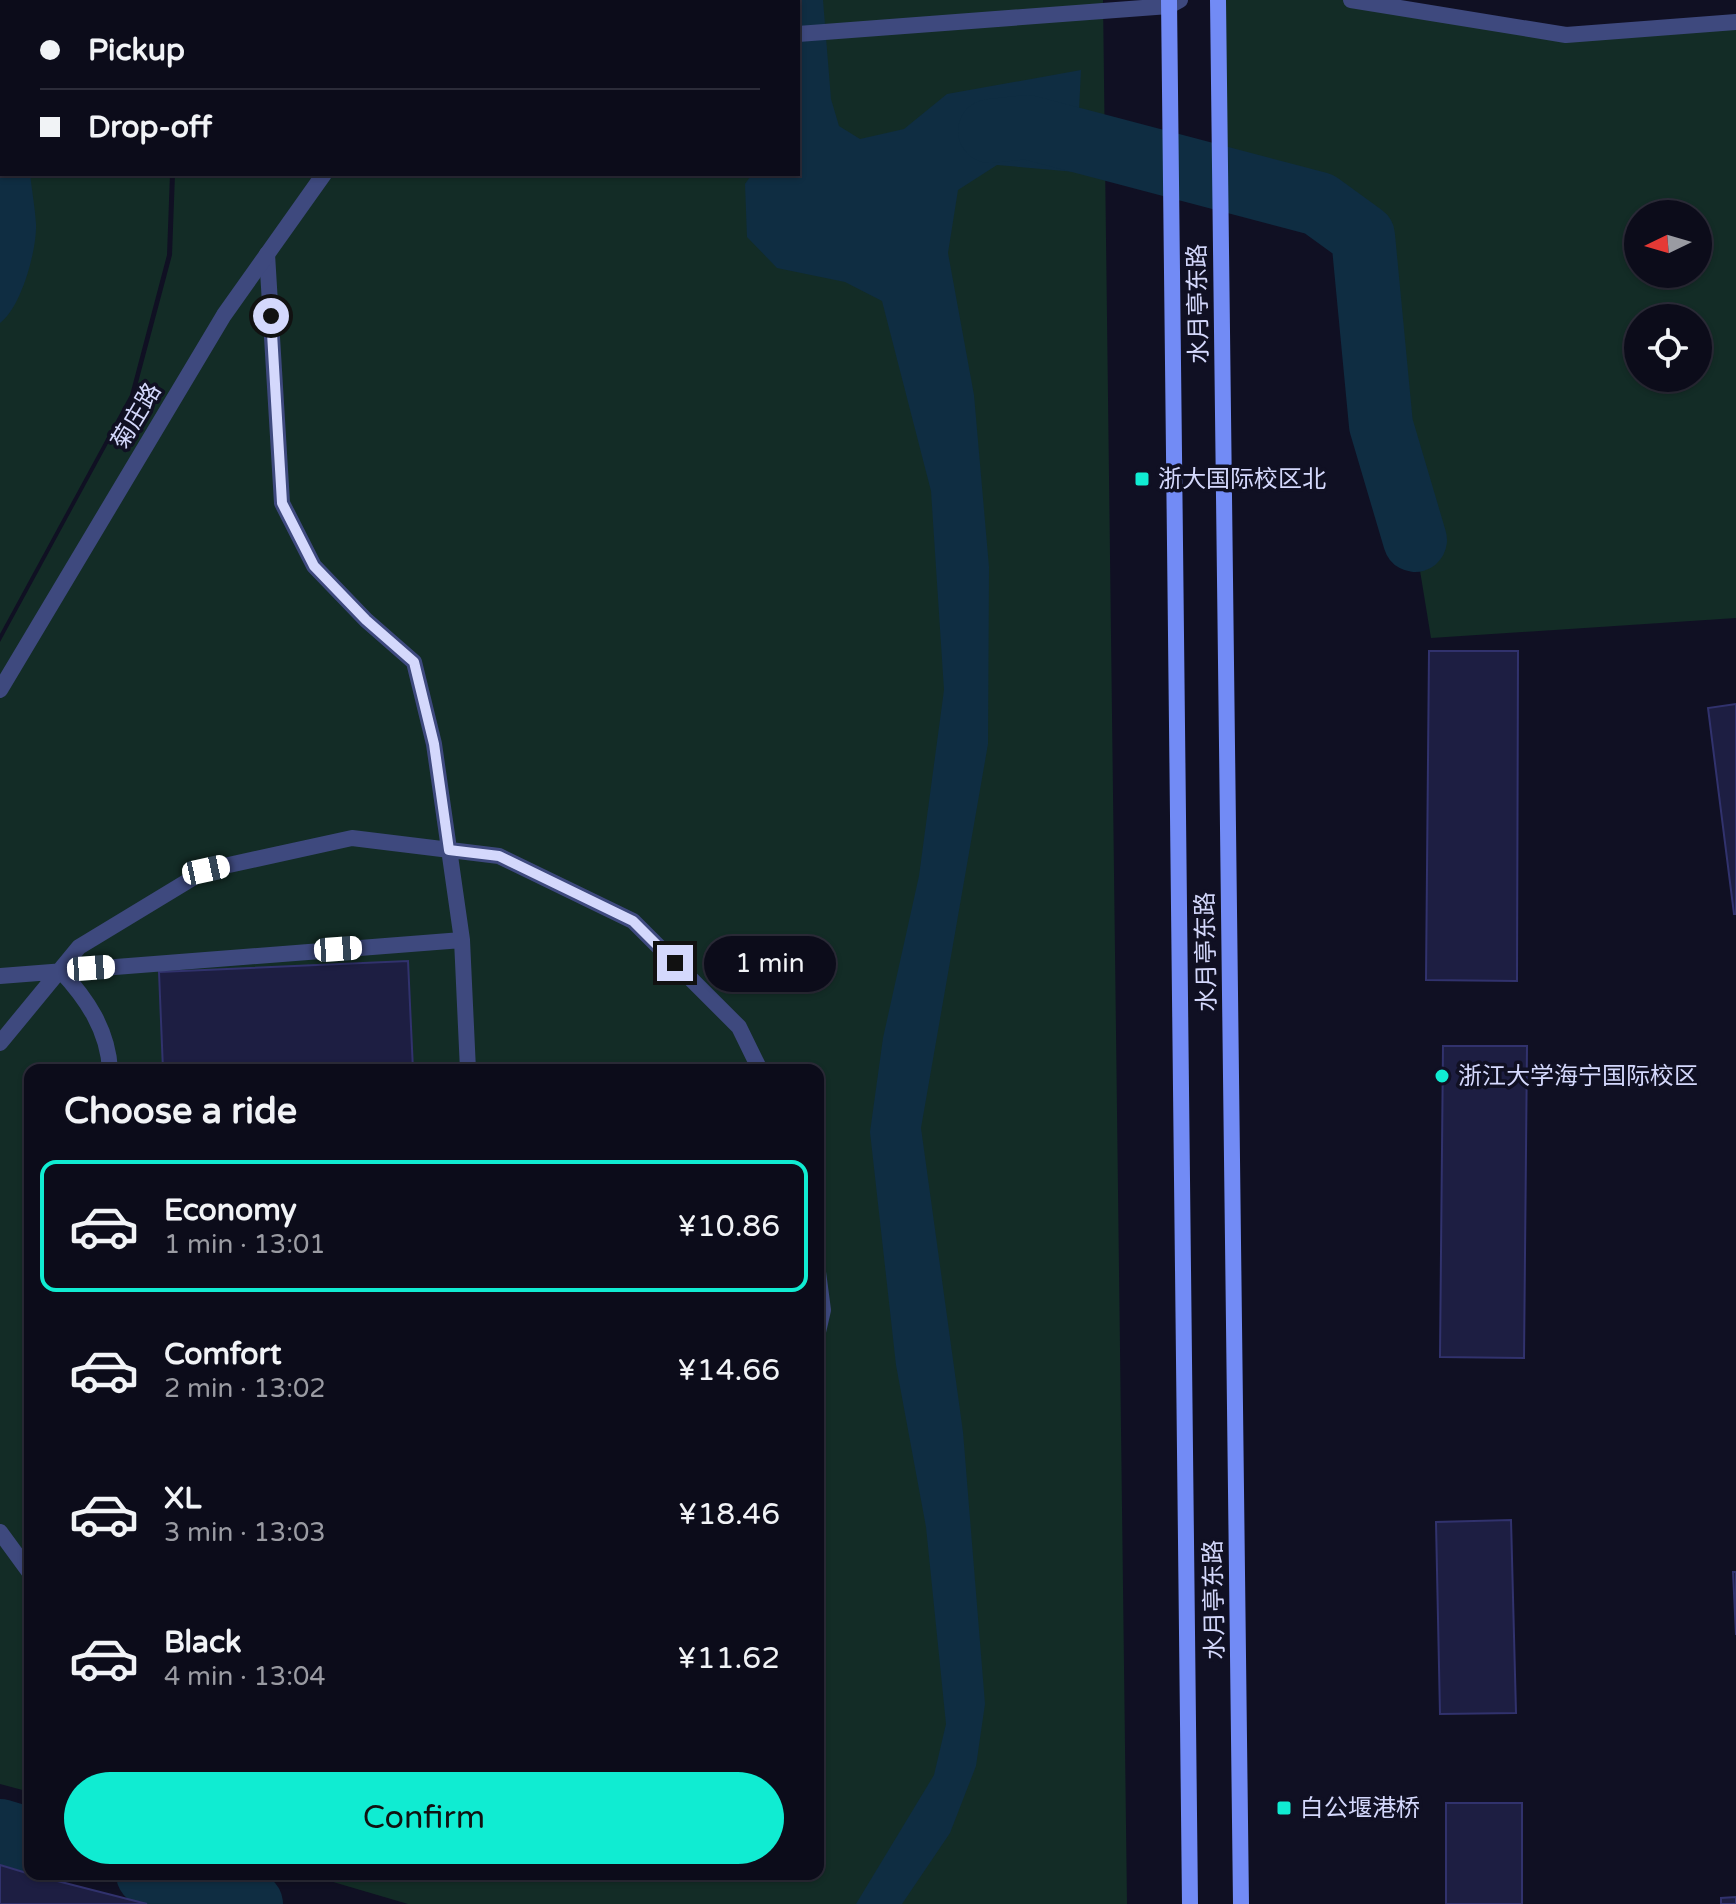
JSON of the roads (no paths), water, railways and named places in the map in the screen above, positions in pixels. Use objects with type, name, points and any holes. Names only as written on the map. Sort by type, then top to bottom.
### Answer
[{"type":"main road","name":"水月亭东路","points":[[1218,0],[1241,1904]]},
{"type":"main road","name":"水月亭东路","points":[[1173,2],[1170,43],[1190,1904]]},
{"type":"street","points":[[1351,0],[1399,4],[1566,35],[1736,22]]},
{"type":"street","points":[[800,34],[1173,2]]},
{"type":"street","name":"菊庄路","points":[[0,690],[224,315],[323,176]]},
{"type":"street","points":[[267,254],[282,503],[314,566],[366,620],[414,662],[434,744],[462,940],[468,1064]]},
{"type":"street","points":[[0,1043],[79,947],[206,870],[352,838],[499,856],[633,921],[739,1027],[757,1064]]},
{"type":"street","points":[[0,976],[462,940]]},
{"type":"street","points":[[60,970],[85,997],[109,1049],[110,1064]]},
{"type":"street","points":[[0,1532],[24,1565]]},
{"type":"water","points":[[800,0],[823,0],[831,99],[839,126],[860,139],[904,129],[947,94],[1081,70],[1076,172],[997,165],[958,190],[948,253],[974,395],[989,567],[988,744],[921,1128],[963,1432],[985,1704],[976,1766],[950,1833],[902,1904],[856,1904],[934,1775],[946,1724],[926,1527],[896,1365],[870,1132],[883,1038],[919,876],[944,690],[931,491],[882,301],[845,282],[777,268],[747,237],[745,184],[751,176],[800,176]]},
{"type":"water","points":[[0,176],[30,176],[36,224],[34,248],[21,292],[8,316],[0,323]]},
{"type":"waterway","points":[[990,131],[1027,127],[1319,204],[1363,236],[1381,425],[1415,540]]},
{"type":"waterway","points":[[0,1831],[24,1838]]},
{"type":"waterway","points":[[169,1880],[251,1904]]},
{"type":"place","name":"浙大国际校区北","points":[[1142,479]]},
{"type":"place","name":"浙江大学海宁国际校区","points":[[1442,1076]]},
{"type":"place","name":"白公堰港桥","points":[[1284,1808]]}]
